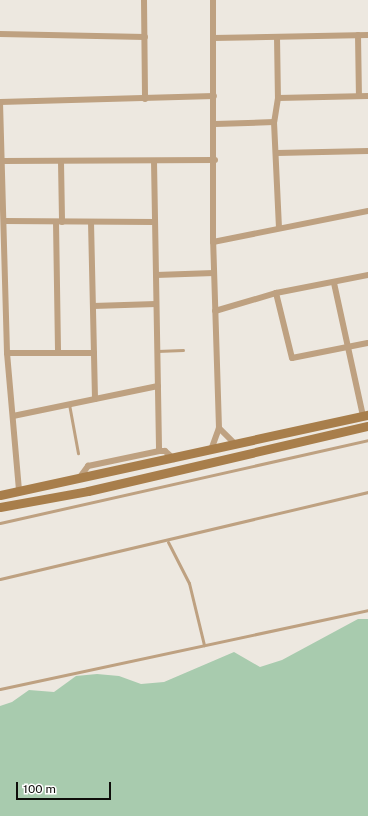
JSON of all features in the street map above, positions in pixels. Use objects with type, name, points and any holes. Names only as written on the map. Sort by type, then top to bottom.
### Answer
[{"type":"main road","points":[[1,494],[174,459],[366,416]]},
{"type":"main road","points":[[0,507],[88,491],[368,426]]},
{"type":"street","points":[[144,0],[145,99]]},
{"type":"street","points":[[210,451],[217,441],[219,428],[213,242],[215,124],[213,0]]},
{"type":"street","points":[[0,34],[145,36]]},
{"type":"street","points":[[358,35],[359,96]]},
{"type":"street","points":[[214,38],[368,35]]},
{"type":"street","points":[[276,37],[278,98],[274,122],[277,153],[278,228]]},
{"type":"street","points":[[19,491],[3,314],[4,221],[0,102],[214,96]]},
{"type":"street","points":[[278,98],[368,96]]},
{"type":"street","points":[[215,124],[274,122]]},
{"type":"street","points":[[277,153],[368,151]]},
{"type":"street","points":[[2,161],[61,162],[215,160]]},
{"type":"street","points":[[154,161],[159,451]]},
{"type":"street","points":[[58,353],[61,162]]},
{"type":"street","points":[[213,242],[368,211]]},
{"type":"street","points":[[4,221],[155,222]]},
{"type":"street","points":[[91,222],[95,399]]},
{"type":"street","points":[[156,275],[214,273]]},
{"type":"street","points":[[215,311],[276,293],[334,283],[368,275]]},
{"type":"street","points":[[334,283],[348,348],[366,416]]},
{"type":"street","points":[[276,293],[290,356],[298,358],[368,343]]},
{"type":"street","points":[[93,306],[156,304]]},
{"type":"street","points":[[7,353],[94,353]]},
{"type":"street","points":[[13,416],[158,386]]},
{"type":"street","points":[[219,428],[237,445]]},
{"type":"street","points":[[80,477],[88,466],[159,451],[166,451],[174,459]]},
{"type":"lane","points":[[157,351],[183,350]]},
{"type":"lane","points":[[69,404],[78,453]]},
{"type":"lane","points":[[0,523],[368,440]]},
{"type":"lane","points":[[0,579],[168,542],[368,492]]},
{"type":"lane","points":[[168,542],[189,583],[204,645]]},
{"type":"lane","points":[[0,689],[368,610]]},
{"type":"green space","points":[[358,619],[368,619],[368,816],[0,816],[0,706],[12,702],[29,690],[54,692],[76,676],[97,674],[119,676],[141,684],[164,682],[234,652],[260,667],[282,660]]}]
